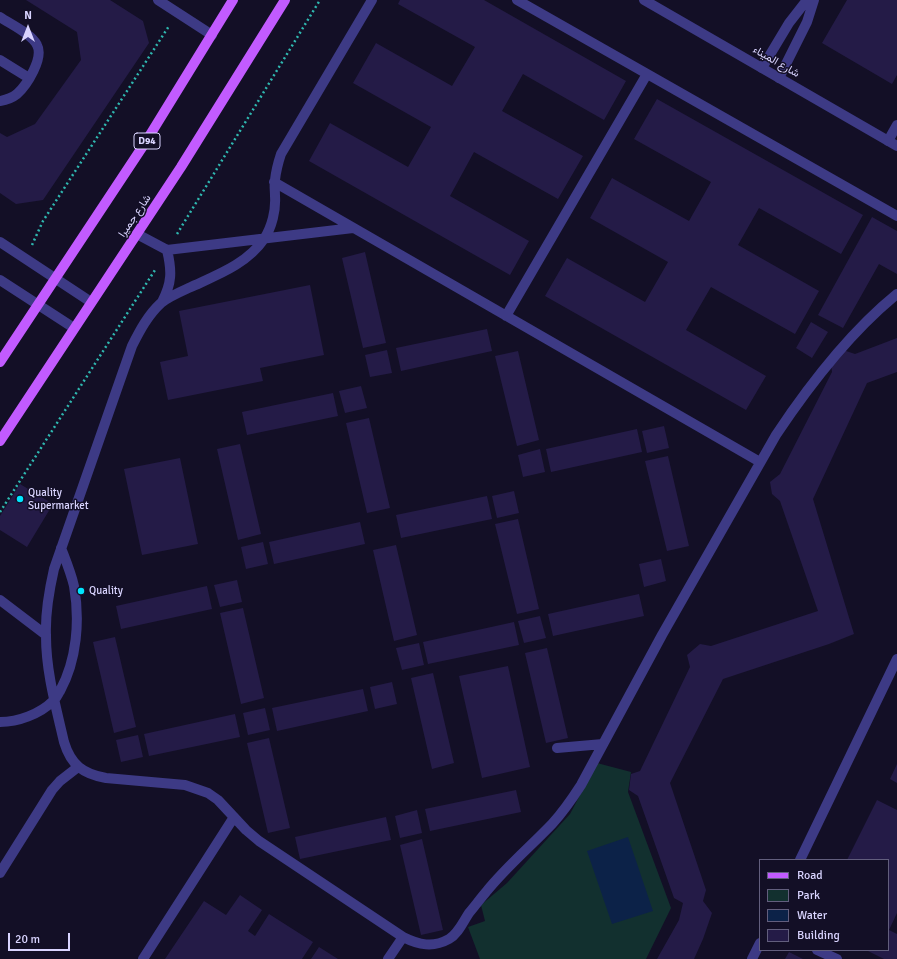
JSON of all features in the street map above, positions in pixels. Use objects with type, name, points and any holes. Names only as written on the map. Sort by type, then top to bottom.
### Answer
[{"type":"main road","name":"D94","points":[[0,362],[145,143],[233,0]]},
{"type":"main road","name":"شارع جميرا","points":[[0,441],[181,167],[285,0]]},
{"type":"street","points":[[158,0],[212,35]]},
{"type":"street","points":[[372,0],[288,140],[276,168],[274,182],[274,212],[271,225],[264,238],[254,251],[228,270],[176,294],[162,303],[146,320],[132,346],[61,548],[49,591],[46,635],[47,657],[54,700],[67,752],[71,760],[86,773],[96,776],[185,786],[208,793],[218,800],[259,841],[403,937],[415,944],[427,946],[440,944],[450,938],[459,929],[482,897],[502,874],[568,805],[581,785],[662,635],[776,435],[816,379],[838,352],[897,294]]},
{"type":"street","points":[[517,0],[897,216]]},
{"type":"street","name":"شارع الميناء","points":[[644,0],[893,143]]},
{"type":"street","points":[[762,68],[789,23],[807,0]]},
{"type":"street","points":[[780,78],[807,22],[814,0]]},
{"type":"street","points":[[0,17],[28,35],[37,44],[39,51],[37,64],[18,93],[12,97],[0,101]]},
{"type":"street","points":[[0,60],[29,78]]},
{"type":"street","points":[[506,316],[647,74]]},
{"type":"street","points":[[893,143],[897,125]]},
{"type":"street","points":[[274,182],[760,462]]},
{"type":"street","points":[[137,234],[167,250],[353,228]]},
{"type":"street","points":[[0,242],[91,302]]},
{"type":"street","points":[[162,303],[168,291],[171,277],[167,250]]},
{"type":"street","points":[[0,280],[74,328]]},
{"type":"street","points":[[0,722],[23,718],[40,712],[54,700],[64,683],[70,664],[77,625],[74,586],[61,548]]},
{"type":"street","points":[[0,600],[46,635]]},
{"type":"street","points":[[800,859],[897,658]]},
{"type":"street","points":[[557,748],[603,744]]},
{"type":"street","points":[[0,873],[52,790],[60,781],[78,767]]},
{"type":"street","points":[[143,959],[234,817]]},
{"type":"street","points":[[388,959],[403,937]]},
{"type":"street","points":[[752,959],[759,944]]},
{"type":"street","points":[[819,951],[837,959]]},
{"type":"path","points":[[26,259],[43,220],[177,12]]},
{"type":"green space","points":[[597,763],[631,772],[628,792],[671,908],[646,959],[480,959],[468,927],[485,921],[481,905],[507,883],[570,814]]},
{"type":"water","points":[[628,837],[653,911],[612,924],[587,851]]},
{"type":"building","points":[[26,0],[110,0],[143,21],[149,43],[43,200],[16,204],[0,193],[0,133],[7,137],[35,124],[81,60],[77,32]]},
{"type":"building","points":[[400,0],[484,0],[626,81],[604,120],[523,74],[502,111],[583,156],[558,199],[474,152],[450,196],[529,241],[510,275],[309,161],[330,123],[408,167],[431,127],[353,83],[376,43],[452,86],[475,47],[398,4]]},
{"type":"building","points":[[847,0],[897,0],[897,75],[892,84],[822,43]]},
{"type":"building","points":[[657,99],[863,215],[841,254],[759,208],[738,245],[819,291],[795,334],[711,287],[686,330],[766,376],[746,410],[545,296],[567,258],[645,302],[668,262],[590,218],[612,178],[689,221],[711,182],[634,139]]},
{"type":"building","points":[[872,217],[897,231],[897,274],[879,264],[843,328],[818,315]]},
{"type":"building","points":[[365,252],[386,343],[363,348],[342,258]]},
{"type":"building","points":[[310,285],[324,355],[260,368],[263,381],[168,400],[160,362],[188,356],[179,311]]},
{"type":"building","points":[[811,322],[828,332],[812,358],[796,348]]},
{"type":"building","points":[[487,329],[492,351],[401,371],[396,348]]},
{"type":"building","points":[[897,338],[897,372],[867,383],[813,499],[854,634],[829,644],[723,679],[670,783],[706,890],[703,901],[712,913],[694,959],[657,959],[679,920],[683,903],[674,898],[638,796],[629,790],[631,774],[640,771],[690,667],[687,655],[700,644],[711,646],[818,611],[780,501],[772,494],[770,482],[780,474],[832,372],[831,362],[843,350],[855,354]]},
{"type":"building","points":[[387,350],[392,373],[370,377],[365,355]]},
{"type":"building","points":[[518,351],[539,440],[517,446],[495,356]]},
{"type":"building","points":[[361,386],[367,408],[345,413],[339,391]]},
{"type":"building","points":[[333,393],[338,416],[247,435],[242,412]]},
{"type":"building","points":[[369,418],[390,508],[367,513],[346,423]]},
{"type":"building","points":[[664,426],[669,448],[647,453],[642,431]]},
{"type":"building","points":[[637,429],[642,452],[551,472],[546,449]]},
{"type":"building","points":[[240,444],[261,534],[238,540],[217,449]]},
{"type":"building","points":[[540,449],[545,472],[523,477],[518,455]]},
{"type":"building","points":[[668,456],[689,546],[667,551],[645,461]]},
{"type":"building","points":[[180,458],[198,544],[142,555],[124,469]]},
{"type":"building","points":[[20,484],[53,504],[27,547],[0,530],[0,516]]},
{"type":"building","points":[[514,491],[519,513],[497,518],[492,496]]},
{"type":"building","points":[[487,496],[492,519],[401,538],[396,515]]},
{"type":"building","points":[[518,519],[539,609],[517,614],[495,524]]},
{"type":"building","points":[[360,522],[365,544],[274,564],[269,542]]},
{"type":"building","points":[[263,542],[268,564],[246,569],[241,547]]},
{"type":"building","points":[[396,545],[417,635],[394,641],[373,550]]},
{"type":"building","points":[[661,559],[666,581],[644,587],[639,564]]},
{"type":"building","points":[[237,580],[242,602],[220,607],[214,585]]},
{"type":"building","points":[[207,586],[212,609],[121,629],[116,606]]},
{"type":"building","points":[[639,594],[644,616],[553,636],[548,614]]},
{"type":"building","points":[[243,608],[264,698],[241,704],[220,613]]},
{"type":"building","points":[[540,616],[546,638],[524,643],[518,621]]},
{"type":"building","points":[[514,622],[519,645],[428,664],[423,642]]},
{"type":"building","points":[[115,637],[136,727],[114,733],[93,642]]},
{"type":"building","points":[[419,643],[424,665],[402,670],[396,648]]},
{"type":"building","points":[[547,648],[568,738],[546,743],[525,653]]},
{"type":"building","points":[[508,666],[530,767],[482,778],[459,676]]},
{"type":"building","points":[[433,673],[454,763],[432,769],[411,678]]},
{"type":"building","points":[[392,682],[397,704],[375,709],[370,687]]},
{"type":"building","points":[[363,689],[368,711],[277,731],[272,708]]},
{"type":"building","points":[[265,708],[270,730],[248,735],[243,713]]},
{"type":"building","points":[[235,714],[240,737],[149,756],[144,734]]},
{"type":"building","points":[[138,735],[143,757],[121,762],[116,740]]},
{"type":"building","points":[[269,738],[290,828],[268,833],[247,743]]},
{"type":"building","points":[[897,764],[897,783],[890,779]]},
{"type":"building","points":[[516,790],[521,812],[430,831],[425,809]]},
{"type":"building","points":[[877,800],[897,810],[897,913],[889,930],[889,859],[848,859]]},
{"type":"building","points":[[417,810],[422,833],[400,838],[395,816]]},
{"type":"building","points":[[386,817],[391,840],[300,859],[295,837]]},
{"type":"building","points":[[422,839],[443,930],[421,935],[400,845]]},
{"type":"building","points":[[240,895],[262,910],[248,931],[255,936],[269,914],[313,942],[302,959],[165,959],[204,901],[226,915]]},
{"type":"building","points":[[889,930],[897,934],[897,959],[884,959],[868,951],[889,951]]},
{"type":"building","points":[[319,947],[338,959],[311,959]]},
{"type":"building","points":[[789,952],[803,959],[785,959]]},
{"type":"place","name":"Quality Supermarket","points":[[20,499]]},
{"type":"place","name":"Quality","points":[[81,591]]}]
